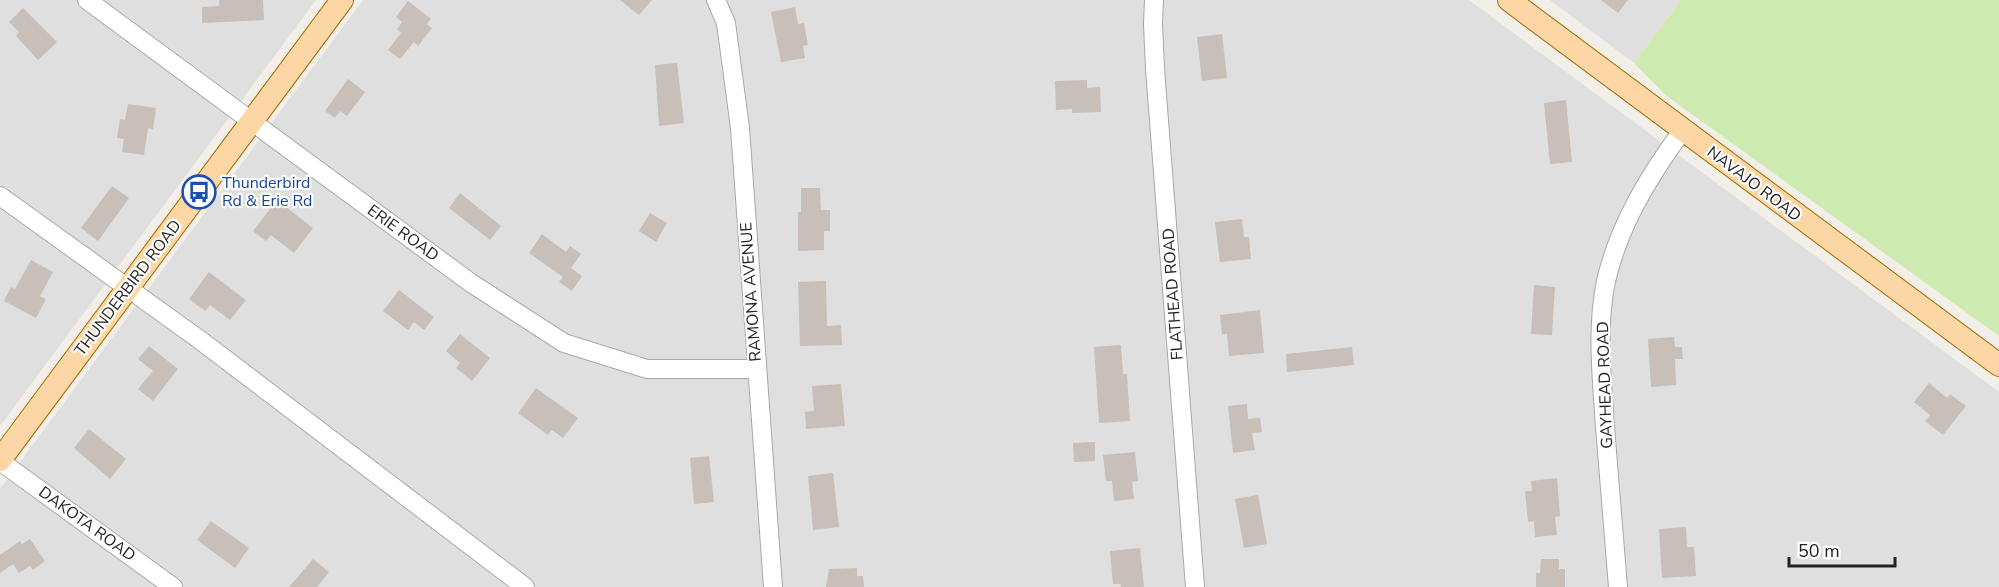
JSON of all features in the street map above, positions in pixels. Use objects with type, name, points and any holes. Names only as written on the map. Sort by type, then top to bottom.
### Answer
[{"type":"main road","name":"THUNDERBIRD ROAD","points":[[0,460],[342,0]]},
{"type":"main road","name":"NAVAJO ROAD","points":[[1519,3],[1682,131],[1999,365]]},
{"type":"street","name":"ERIE ROAD","points":[[87,0],[471,283],[564,343],[647,369],[757,369]]},
{"type":"street","name":"RAMONA AVENUE","points":[[716,0],[726,23],[740,128],[773,587]]},
{"type":"street","name":"FLATHEAD ROAD","points":[[1155,0],[1153,24],[1155,69],[1195,587]]},
{"type":"street","name":"GAYHEAD ROAD","points":[[1618,587],[1602,384],[1600,331],[1606,281],[1618,241],[1637,199],[1656,167],[1682,131]]},
{"type":"street","points":[[0,196],[200,340],[525,587]]},
{"type":"street","name":"DAKOTA ROAD","points":[[0,460],[173,587]]},
{"type":"shaded area","points":[[0,0],[316,0],[0,426]]},
{"type":"shaded area","points":[[363,0],[1469,0],[1999,392],[1999,587],[0,587],[0,489]]},
{"type":"shaded area","points":[[1550,0],[1681,0],[1634,63]]},
{"type":"green space","points":[[1681,0],[1999,0],[1999,336],[1668,97],[1634,63]]},
{"type":"building","points":[[219,0],[263,0],[264,20],[202,23],[202,7],[219,6]]},
{"type":"building","points":[[620,0],[652,0],[639,15]]},
{"type":"building","points":[[1601,0],[1628,0],[1618,13]]},
{"type":"building","points":[[408,1],[431,19],[427,24],[432,28],[418,46],[414,42],[400,59],[388,50],[401,33],[397,29],[402,22],[396,17]]},
{"type":"building","points":[[795,7],[798,24],[804,23],[808,45],[803,46],[805,58],[781,62],[771,12]]},
{"type":"building","points":[[23,8],[57,42],[38,60],[16,36],[19,32],[9,22]]},
{"type":"building","points":[[1222,34],[1227,78],[1202,81],[1197,37]]},
{"type":"building","points":[[677,63],[684,123],[659,126],[655,65]]},
{"type":"building","points":[[348,79],[365,92],[347,116],[340,111],[335,118],[325,111]]},
{"type":"building","points":[[1087,80],[1087,88],[1100,87],[1101,112],[1072,113],[1072,109],[1056,110],[1055,81]]},
{"type":"building","points":[[1566,100],[1572,162],[1550,164],[1544,103]]},
{"type":"building","points":[[128,104],[156,108],[153,129],[148,128],[144,155],[122,152],[124,139],[117,138],[120,119],[125,120]]},
{"type":"building","points":[[112,186],[129,198],[98,241],[81,228]]},
{"type":"building","points":[[801,188],[820,188],[821,210],[830,210],[830,231],[824,231],[824,250],[798,251],[798,212],[801,212]]},
{"type":"building","points":[[460,193],[501,226],[490,240],[449,208]]},
{"type":"building","points":[[277,200],[313,228],[294,253],[271,235],[266,241],[253,231]]},
{"type":"building","points":[[650,213],[667,223],[656,242],[639,231]]},
{"type":"building","points":[[1242,219],[1244,237],[1249,237],[1251,259],[1220,262],[1215,222]]},
{"type":"building","points":[[542,234],[566,252],[570,246],[581,254],[571,268],[582,276],[572,291],[559,282],[563,277],[529,253]]},
{"type":"building","points":[[31,260],[53,272],[40,296],[46,299],[36,318],[4,301],[11,287],[15,289]]},
{"type":"building","points":[[209,272],[246,300],[230,320],[210,305],[205,311],[189,299]]},
{"type":"building","points":[[826,281],[827,326],[841,325],[842,345],[800,346],[798,282]]},
{"type":"building","points":[[1534,285],[1555,287],[1552,335],[1531,334]]},
{"type":"building","points":[[399,290],[434,317],[424,330],[414,322],[408,330],[383,311]]},
{"type":"building","points":[[1260,310],[1264,353],[1229,356],[1227,334],[1222,334],[1220,315]]},
{"type":"building","points":[[460,334],[490,358],[472,381],[456,368],[460,363],[446,351]]},
{"type":"building","points":[[1674,337],[1675,347],[1682,347],[1683,359],[1675,359],[1676,385],[1651,387],[1648,339]]},
{"type":"building","points":[[1121,345],[1123,374],[1127,374],[1130,421],[1099,423],[1094,347]]},
{"type":"building","points":[[149,346],[178,369],[153,401],[138,389],[153,371],[138,359]]},
{"type":"building","points":[[1352,347],[1354,365],[1287,372],[1286,354]]},
{"type":"building","points":[[1929,383],[1947,398],[1950,394],[1966,406],[1943,435],[1925,421],[1930,415],[1914,402]]},
{"type":"building","points":[[841,384],[845,426],[806,429],[805,412],[814,411],[812,386]]},
{"type":"building","points":[[536,388],[578,418],[563,438],[552,430],[548,435],[518,413]]},
{"type":"building","points":[[1247,404],[1248,419],[1260,418],[1262,432],[1252,433],[1255,450],[1233,453],[1228,406]]},
{"type":"building","points":[[89,429],[126,459],[110,479],[74,448]]},
{"type":"building","points":[[1095,442],[1095,461],[1074,462],[1073,443]]},
{"type":"building","points":[[1135,452],[1138,481],[1132,482],[1134,499],[1114,501],[1112,481],[1106,481],[1103,455]]},
{"type":"building","points":[[709,456],[714,502],[694,504],[690,458]]},
{"type":"building","points":[[833,473],[839,527],[813,530],[808,476]]},
{"type":"building","points":[[1557,478],[1560,516],[1555,517],[1557,535],[1535,537],[1534,521],[1528,522],[1525,491],[1532,491],[1531,481]]},
{"type":"building","points":[[1258,495],[1267,544],[1244,548],[1235,499]]},
{"type":"building","points":[[211,521],[249,548],[235,568],[197,540]]},
{"type":"building","points":[[1686,527],[1687,547],[1694,547],[1696,576],[1662,578],[1659,529]]},
{"type":"building","points":[[30,539],[45,561],[33,570],[30,566],[19,573],[13,564],[0,573],[0,555],[20,541],[22,544]]},
{"type":"building","points":[[1140,548],[1144,587],[1121,587],[1120,584],[1113,584],[1110,551]]},
{"type":"building","points":[[313,559],[329,572],[317,587],[289,587]]},
{"type":"building","points":[[1541,559],[1559,559],[1559,569],[1565,569],[1565,587],[1536,587],[1536,573],[1540,573]]},
{"type":"building","points":[[857,568],[857,576],[863,576],[864,587],[826,587],[829,569]]},
{"type":"place","name":"Thunderbird Rd & Erie Rd","points":[[199,192]]}]
